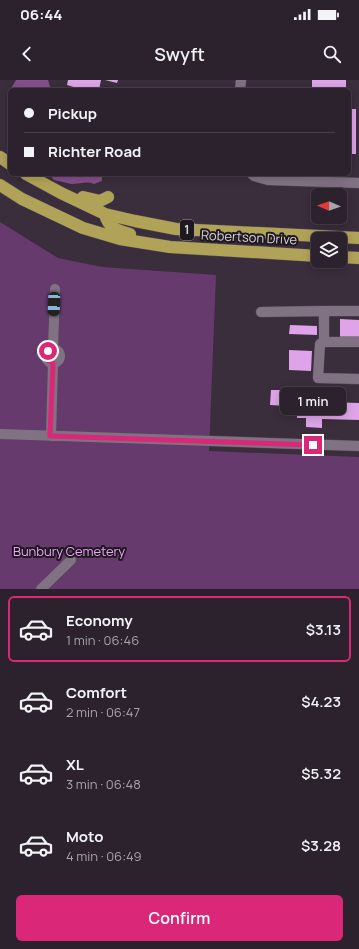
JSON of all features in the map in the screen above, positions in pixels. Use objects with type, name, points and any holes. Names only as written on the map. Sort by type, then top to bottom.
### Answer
[{"type":"highway","name":"Robertson Drive","points":[[30,176],[104,214],[176,229],[359,238]]},
{"type":"highway","points":[[31,176],[96,201],[100,201],[108,197]]},
{"type":"highway","name":"Robertson Drive","points":[[0,185],[22,199],[83,228],[120,239],[170,247],[311,256]]},
{"type":"highway","points":[[68,220],[86,223],[94,222],[100,219],[104,214]]},
{"type":"highway","points":[[104,214],[106,221],[115,229],[123,232],[160,240],[210,246],[229,250]]},
{"type":"highway","points":[[347,257],[359,258]]},
{"type":"street","points":[[254,176],[268,180],[359,183]]},
{"type":"street","points":[[50,436],[53,363],[58,360],[60,354],[53,349],[55,289]]},
{"type":"street","points":[[324,311],[324,342]]},
{"type":"street","points":[[261,312],[359,311]]},
{"type":"street","points":[[359,342],[324,342],[320,344],[318,378],[359,379]]},
{"type":"street","points":[[0,434],[359,446]]},
{"type":"street","points":[[41,589],[71,560]]},
{"type":"green space","name":"Bunbury Cemetery","points":[[0,222],[58,258],[102,267],[216,275],[209,451],[359,457],[359,589],[0,589]]},
{"type":"shaded area","points":[[16,80],[48,80],[50,88],[11,88]]},
{"type":"shaded area","points":[[51,176],[102,176],[102,181],[94,184],[70,184],[54,180]]},
{"type":"building","points":[[68,80],[101,80],[99,88],[77,88],[67,85]]},
{"type":"building","points":[[105,80],[118,80],[117,83]]},
{"type":"building","points":[[312,80],[346,80],[346,88],[312,88]]},
{"type":"building","points":[[351,109],[356,109],[356,154],[351,154]]},
{"type":"building","points":[[340,319],[359,320],[359,337],[340,337]]},
{"type":"building","points":[[290,325],[317,326],[317,335],[289,334]]},
{"type":"building","points":[[289,350],[312,351],[311,371],[289,370]]},
{"type":"building","points":[[271,390],[288,390],[287,406],[270,405]]},
{"type":"building","points":[[297,401],[359,403],[359,420],[322,419],[322,428],[306,427],[306,418],[297,418]]},
{"type":"route","points":[[48,351],[46,354],[47,360],[53,363],[50,436],[313,445]]}]
